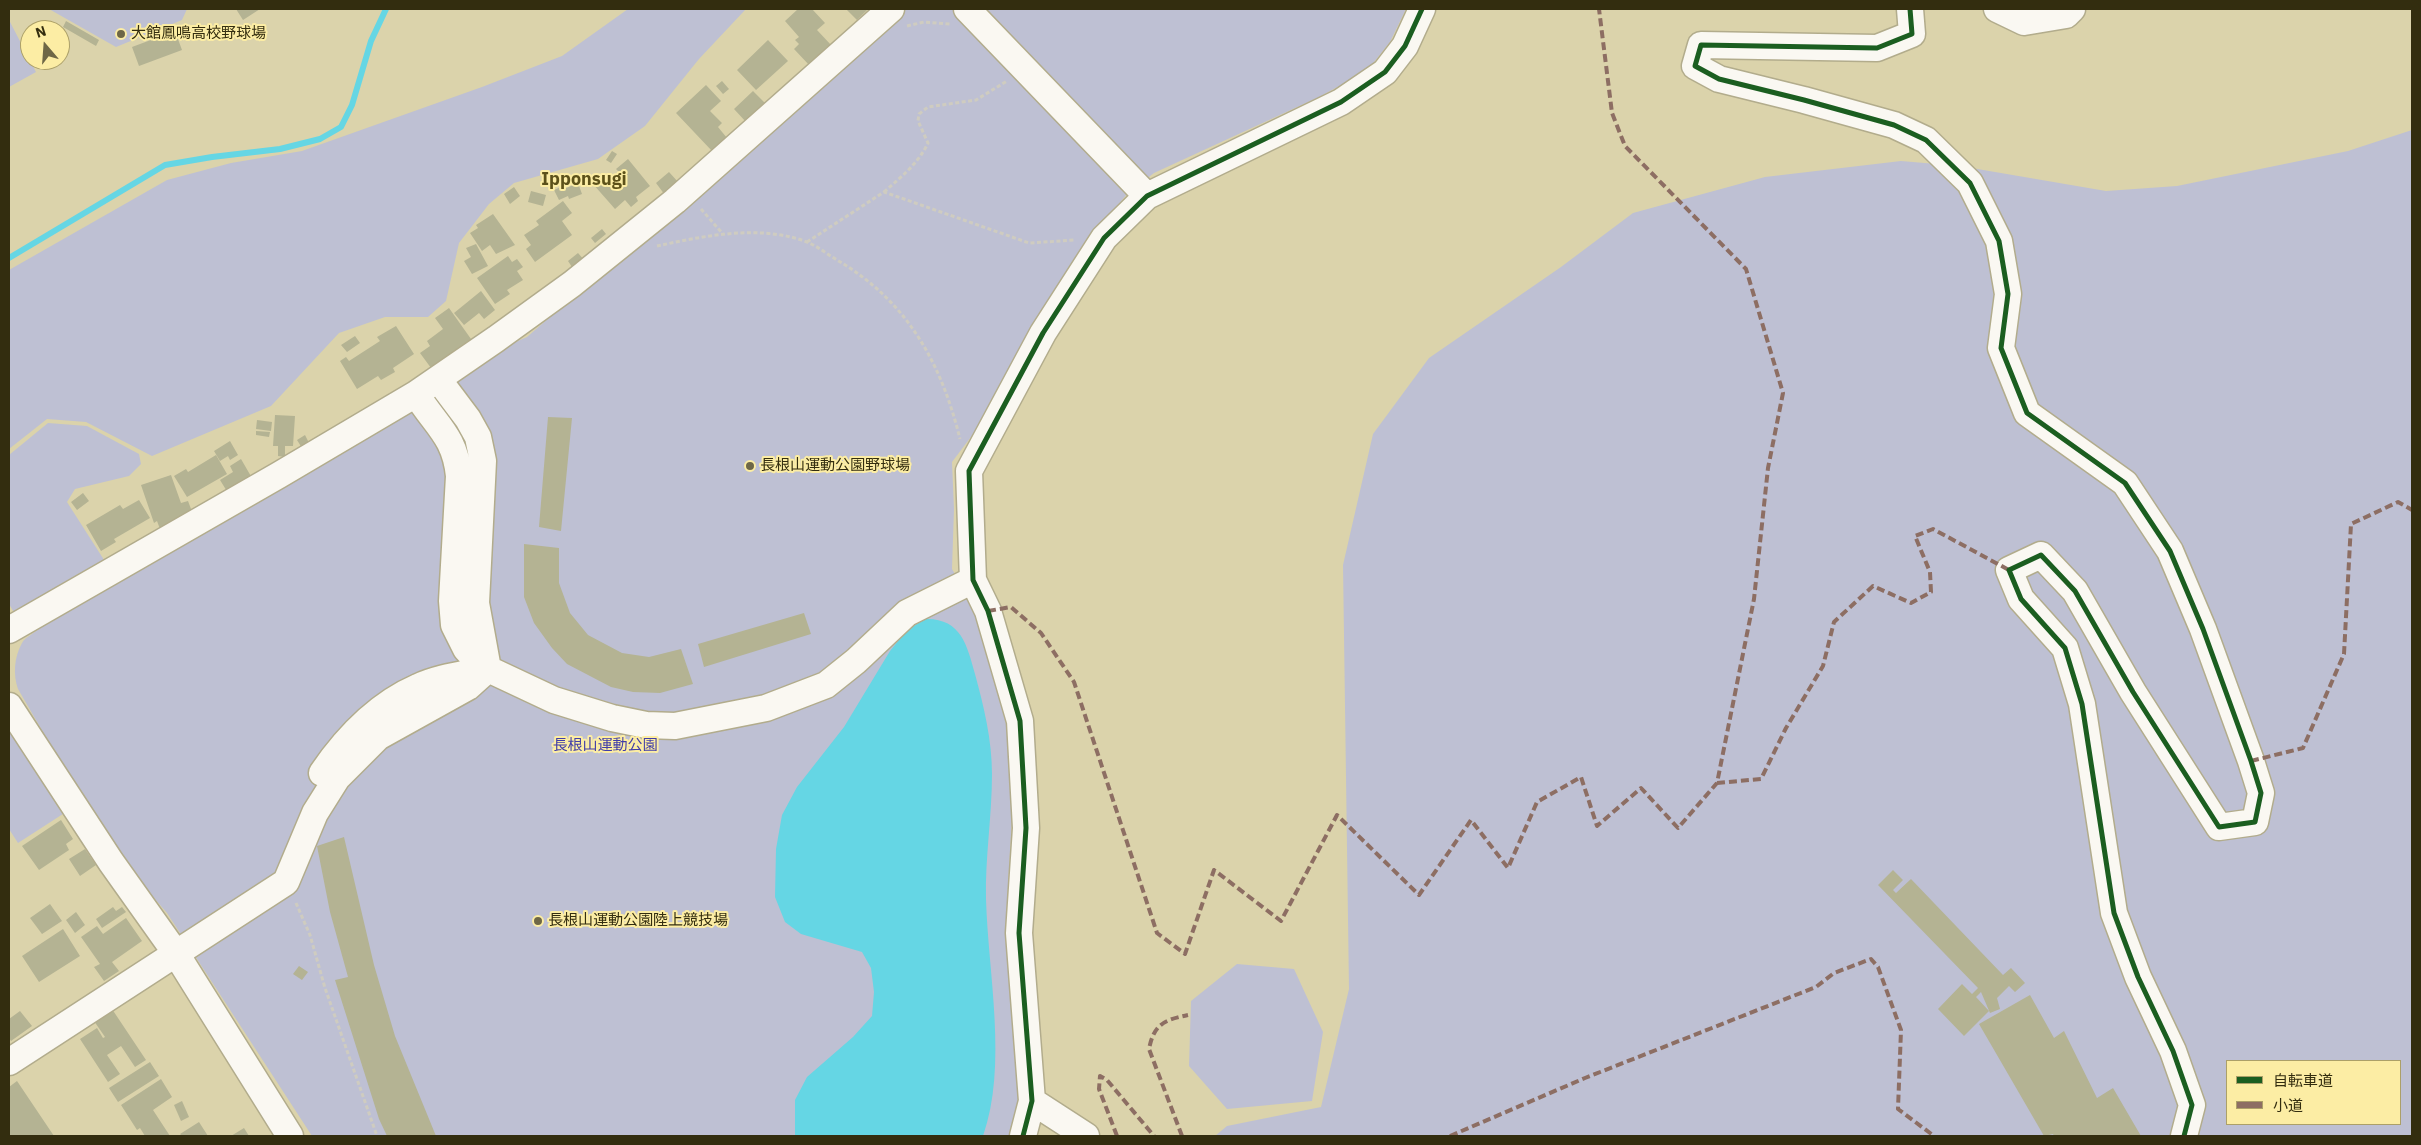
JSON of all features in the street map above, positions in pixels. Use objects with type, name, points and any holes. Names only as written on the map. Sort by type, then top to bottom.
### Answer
[{"type":"street","points":[[1023,1136],[1032,1101],[1019,933],[1026,828],[1020,721],[988,610],[973,580],[969,471],[1043,333],[1104,238],[1147,196],[1341,102],[1385,72],[1405,46],[1422,9]]},
{"type":"street","points":[[1910,9],[1912,34],[1877,48],[1701,45],[1696,66],[1719,79],[1804,100],[1910,132],[1926,140],[1970,183],[1999,241],[2008,294],[2001,348],[2027,413],[2125,484],[2170,551],[2202,629],[2251,761],[2261,793],[2255,822],[2219,827],[2133,692],[2075,592],[2041,555],[2009,570],[2021,599],[2065,648],[2082,704],[2114,913],[2138,977],[2173,1051],[2192,1105],[2184,1136]]},
{"type":"street","points":[[1997,9],[2024,22],[2066,15],[2072,9]]},
{"type":"street","points":[[960,17],[1147,196]]},
{"type":"street","points":[[9,630],[156,548],[416,394],[438,379],[572,284],[896,18]]},
{"type":"street","points":[[438,379],[468,419],[478,437],[483,461],[476,603],[488,669]]},
{"type":"street","points":[[416,394],[430,416],[447,434],[458,462],[459,476],[452,601],[454,625],[466,649],[476,661],[488,669],[554,700],[612,718],[646,726],[675,726],[766,708],[826,685],[856,661],[907,613],[973,580]]},
{"type":"street","points":[[9,1062],[175,952],[286,882],[282,873],[281,861],[288,830],[330,762],[362,726],[380,710],[418,686],[488,669]]},
{"type":"street","points":[[9,706],[111,862],[175,952],[290,1136]]},
{"type":"street","points":[[1032,1101],[1086,1136]]},
{"type":"path","points":[[896,18],[924,22],[947,22],[960,17]]},
{"type":"path","points":[[807,242],[884,192],[923,155],[928,143],[918,121],[919,114],[928,107],[976,100],[1011,78]]},
{"type":"path","points":[[884,192],[1029,243],[1104,238]]},
{"type":"path","points":[[698,206],[723,235]]},
{"type":"path","points":[[654,247],[701,236],[744,233],[776,235],[807,242],[852,269],[887,298],[918,334],[939,372],[969,471]]},
{"type":"path","points":[[286,882],[310,935],[325,988],[377,1136]]},
{"type":"green space","name":"大館鳳鳴高校野球場","points":[[49,9],[187,9],[182,20],[116,47]]},
{"type":"green space","points":[[628,9],[746,9],[699,59],[645,126],[598,159],[514,183],[489,204],[459,243],[446,301],[428,317],[385,317],[339,333],[271,406],[152,456],[86,422],[47,419],[9,449],[9,270],[167,180],[231,163],[302,151],[482,87],[562,56]]},
{"type":"green space","name":"長根山運動公園","points":[[907,9],[1406,9],[1390,42],[1367,71],[1319,97],[1154,173],[1127,194],[1082,249],[986,417],[952,462],[954,509],[952,569],[975,609],[1000,696],[1013,757],[1013,801],[1005,936],[1018,1056],[1019,1090],[1013,1136],[312,1136],[167,913],[147,890],[125,874],[18,689],[15,678],[15,666],[17,654],[22,643],[40,628],[378,428],[502,348],[527,337],[881,29]]},
{"type":"green space","points":[[9,20],[20,41],[20,70],[35,70],[36,72],[9,87]]},
{"type":"green space","points":[[2412,130],[2412,1136],[1215,1136],[1227,1126],[1321,1107],[1349,989],[1343,565],[1373,434],[1429,358],[1561,267],[1633,213],[1765,177],[1901,161],[1960,166],[2106,191],[2177,186],[2348,151]]},
{"type":"green space","points":[[48,423],[87,426],[139,454],[141,464],[129,476],[75,489],[67,502],[106,563],[15,614],[9,604],[9,455]]},
{"type":"green space","points":[[9,727],[66,812],[18,843],[9,829]]},
{"type":"green space","points":[[1237,964],[1294,969],[1323,1032],[1312,1101],[1227,1109],[1189,1066],[1191,1001]]},
{"type":"water","points":[[925,619],[947,623],[955,628],[965,644],[978,686],[989,736],[992,774],[986,899],[995,1019],[994,1080],[990,1109],[983,1136],[795,1136],[795,1100],[807,1077],[853,1037],[872,1016],[874,992],[871,968],[862,952],[801,934],[785,922],[775,897],[776,849],[782,815],[797,787],[844,727],[890,651],[907,630]]},
{"type":"building","points":[[236,9],[260,9],[243,20]]},
{"type":"building","points":[[798,9],[812,9],[825,23],[817,30],[832,46],[810,66],[794,49],[799,44],[795,40],[799,37],[785,21]]},
{"type":"building","points":[[846,9],[868,9],[857,20]]},
{"type":"building","points":[[70,23],[99,40],[96,46],[70,31]]},
{"type":"building","points":[[175,31],[182,50],[139,66],[132,47]]},
{"type":"building","points":[[768,40],[788,61],[756,90],[737,70]]},
{"type":"building","points":[[722,81],[729,89],[723,94],[716,86]]},
{"type":"building","points":[[706,85],[721,101],[710,111],[722,123],[718,127],[727,138],[712,151],[676,113]]},
{"type":"building","points":[[753,91],[765,103],[746,122],[734,109]]},
{"type":"building","points":[[612,151],[617,154],[611,163],[606,160]]},
{"type":"building","points":[[628,159],[650,186],[636,197],[638,201],[631,207],[625,200],[615,209],[593,184],[601,177],[607,183],[620,173],[616,169]]},
{"type":"building","points":[[669,172],[679,183],[665,195],[656,183]]},
{"type":"building","points":[[578,183],[582,194],[569,199],[568,196],[559,200],[554,190],[563,186],[564,189]]},
{"type":"building","points":[[514,187],[520,196],[510,204],[504,194]]},
{"type":"building","points":[[531,191],[546,195],[543,206],[528,202]]},
{"type":"building","points":[[563,201],[572,213],[562,221],[572,235],[535,262],[526,249],[531,245],[524,235],[539,225],[536,221]]},
{"type":"building","points":[[493,214],[515,245],[496,254],[490,245],[482,251],[470,233],[478,228],[476,225]]},
{"type":"building","points":[[602,229],[606,234],[595,243],[591,238]]},
{"type":"building","points":[[476,244],[488,266],[472,274],[464,261],[471,257],[466,248]]},
{"type":"building","points":[[578,253],[585,261],[574,270],[568,261]]},
{"type":"building","points":[[508,256],[512,262],[517,259],[523,267],[517,271],[523,280],[507,290],[510,294],[495,304],[477,278]]},
{"type":"building","points":[[481,291],[495,310],[484,319],[479,313],[464,325],[454,313]]},
{"type":"building","points":[[449,308],[471,339],[431,368],[420,353],[430,346],[427,341],[443,329],[435,318]]},
{"type":"building","points":[[396,326],[414,354],[393,368],[395,372],[381,380],[378,376],[357,389],[340,361],[346,357],[349,361],[380,341],[377,337]]},
{"type":"building","points":[[355,336],[360,343],[347,352],[341,345]]},
{"type":"building","points":[[275,415],[295,416],[293,446],[285,446],[285,457],[278,456],[278,446],[273,446]]},
{"type":"building","points":[[548,417],[572,418],[561,531],[539,527]]},
{"type":"building","points":[[257,420],[272,422],[271,431],[256,429]]},
{"type":"building","points":[[256,431],[270,432],[269,437],[256,435]]},
{"type":"building","points":[[305,435],[309,443],[302,448],[297,440]]},
{"type":"building","points":[[230,441],[238,455],[230,460],[228,456],[220,461],[214,451]]},
{"type":"building","points":[[216,455],[227,474],[187,497],[174,476],[186,469],[188,472]]},
{"type":"building","points":[[241,459],[252,478],[228,493],[220,480],[233,472],[230,466]]},
{"type":"building","points":[[171,475],[181,503],[188,501],[194,517],[160,529],[157,521],[154,523],[141,485]]},
{"type":"building","points":[[83,493],[89,501],[77,510],[71,502]]},
{"type":"building","points":[[139,500],[150,518],[114,539],[116,542],[101,551],[86,525],[120,505],[123,509]]},
{"type":"building","points":[[524,544],[559,548],[559,583],[570,613],[588,635],[622,653],[649,657],[681,649],[693,684],[660,693],[633,692],[611,687],[567,664],[552,648],[534,623],[524,597]]},
{"type":"building","points":[[804,613],[811,634],[704,667],[698,644]]},
{"type":"building","points":[[61,820],[73,839],[66,844],[69,850],[39,870],[22,846]]},
{"type":"building","points":[[344,837],[374,965],[395,1036],[436,1136],[387,1136],[379,1119],[335,980],[348,977],[330,912],[317,846]]},
{"type":"building","points":[[85,849],[96,865],[80,876],[69,859]]},
{"type":"building","points":[[1893,870],[1903,880],[1893,890],[1896,893],[1911,879],[2003,975],[2011,968],[2025,983],[2015,992],[2009,986],[1997,998],[2000,1009],[1990,1013],[1981,992],[1976,997],[1989,1011],[1964,1036],[1938,1009],[1962,984],[1972,994],[1978,988],[1878,885]]},
{"type":"building","points":[[50,904],[62,921],[42,934],[30,918]]},
{"type":"building","points":[[113,907],[116,911],[122,907],[126,912],[102,928],[96,919]]},
{"type":"building","points":[[76,912],[85,925],[75,933],[66,920]]},
{"type":"building","points":[[126,918],[142,941],[112,962],[119,971],[104,981],[94,967],[100,964],[81,937],[97,926],[103,934]]},
{"type":"building","points":[[63,929],[80,956],[39,982],[22,956]]},
{"type":"building","points":[[299,966],[308,972],[302,980],[293,974]]},
{"type":"building","points":[[2030,995],[2054,1038],[2064,1031],[2097,1098],[2113,1088],[2141,1136],[2054,1136],[2053,1134],[2044,1136],[1979,1024]]},
{"type":"building","points":[[112,1009],[146,1060],[135,1067],[121,1046],[107,1055],[120,1074],[108,1082],[80,1039],[97,1028],[103,1038],[105,1037],[94,1021]]},
{"type":"building","points":[[20,1011],[32,1026],[11,1041],[9,1038],[9,1019]]},
{"type":"building","points":[[150,1062],[159,1076],[118,1102],[109,1088]]},
{"type":"building","points":[[161,1079],[172,1097],[153,1110],[170,1136],[145,1136],[140,1128],[137,1130],[121,1105]]},
{"type":"building","points":[[17,1081],[54,1136],[9,1136],[9,1087]]},
{"type":"building","points":[[182,1101],[189,1117],[181,1121],[174,1105]]},
{"type":"building","points":[[199,1122],[208,1136],[182,1136],[180,1134]]},
{"type":"building","points":[[244,1128],[249,1136],[231,1136]]},
{"type":"waterway","points":[[9,258],[165,165],[280,149],[320,139],[341,127],[352,105],[371,41],[386,9]]},
{"type":"marked path","points":[[988,611],[1011,607],[1041,633],[1074,682],[1157,933],[1185,954],[1214,870],[1281,921],[1337,815],[1419,895],[1471,820],[1508,868],[1537,802],[1581,777],[1597,826],[1641,788],[1678,828],[1717,783],[1754,599],[1768,468],[1783,393],[1746,269],[1625,146],[1612,113],[1599,9]]},
{"type":"marked path","points":[[2251,761],[2303,748],[2344,654],[2351,524],[2398,502],[2412,510]]},
{"type":"marked path","points":[[1717,783],[1761,779],[1786,728],[1823,666],[1834,622],[1873,586],[1911,603],[1931,592],[1930,572],[1915,536],[1933,529],[2009,570]]},
{"type":"marked path","points":[[1450,1136],[1585,1078],[1816,987],[1834,973],[1871,959],[1878,967],[1901,1030],[1898,1109],[1934,1136]]},
{"type":"marked path","points":[[1182,1136],[1149,1049],[1154,1034],[1161,1024],[1188,1015]]},
{"type":"marked path","points":[[1117,1136],[1099,1089],[1100,1076],[1107,1080],[1154,1136]]},
{"type":"cycle path","points":[[1023,1136],[1032,1101],[1019,933],[1026,828],[1020,721],[988,611],[973,580],[969,471],[1043,333],[1104,238],[1147,196],[1341,102],[1385,72],[1405,46],[1422,9]]},
{"type":"cycle path","points":[[1910,9],[1912,34],[1877,48],[1701,45],[1695,66],[1719,79],[1894,125],[1926,140],[1970,183],[1999,241],[2008,294],[2001,348],[2027,413],[2125,483],[2170,551],[2203,629],[2251,761],[2261,793],[2255,822],[2219,827],[2133,692],[2075,591],[2041,555],[2009,570],[2021,599],[2065,648],[2082,704],[2114,913],[2138,977],[2173,1051],[2192,1105],[2184,1136]]},
{"type":"place","name":"大館鳳鳴高校野球場","points":[[121,34]]},
{"type":"place","name":"長根山運動公園野球場","points":[[750,466]]},
{"type":"place","name":"長根山運動公園陸上競技場","points":[[538,921]]},
{"type":"district","name":"Ipponsugi","points":[[584,180]]}]
